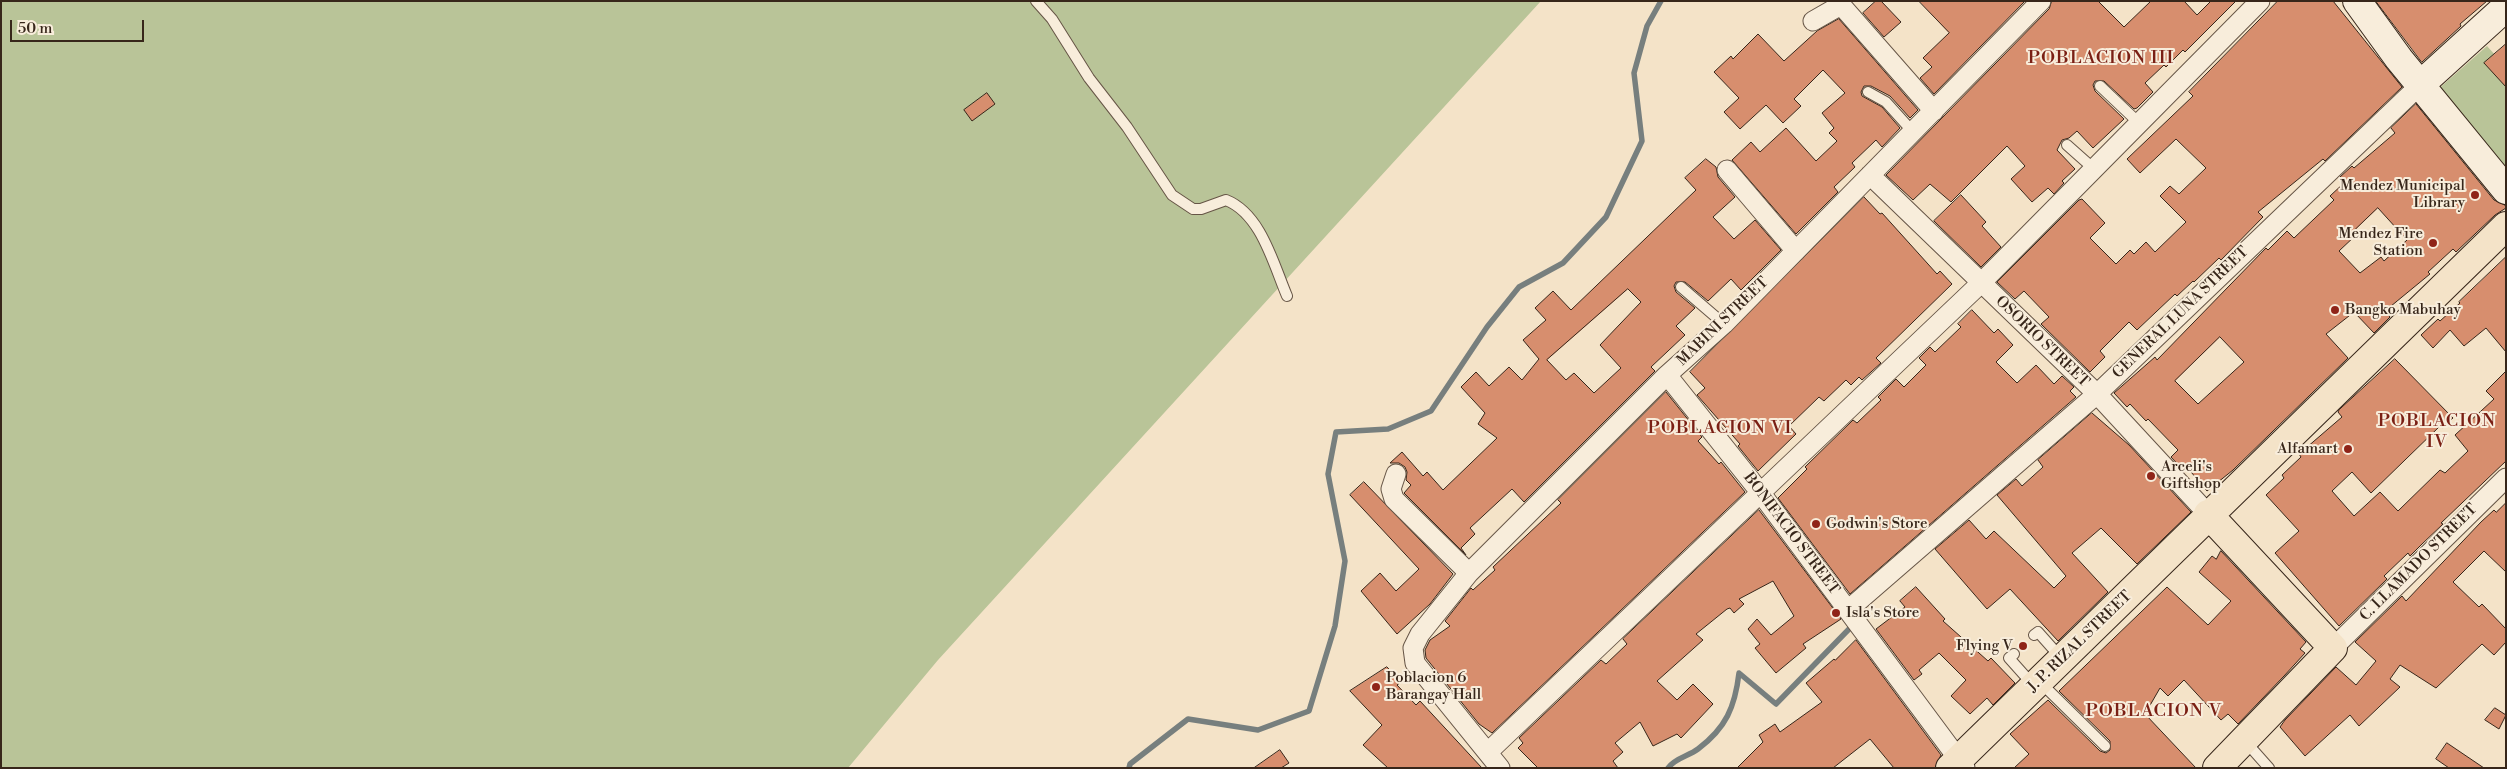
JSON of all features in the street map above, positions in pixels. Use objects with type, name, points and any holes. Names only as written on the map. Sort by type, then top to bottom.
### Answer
[{"type":"main road","name":"J. P. RIZAL STREET","points":[[1958,765],[2208,514],[2506,226]]},
{"type":"main road","points":[[2208,514],[2333,648],[2217,768]]},
{"type":"street","name":"MABINI STREET","points":[[1488,752],[1415,663],[1413,648],[1420,634],[1469,574],[1667,375],[1724,324],[2041,1]]},
{"type":"street","points":[[1500,768],[1488,752],[1981,283],[2260,1]]},
{"type":"street","points":[[2357,1],[2420,85],[2506,190]]},
{"type":"street","points":[[1813,21],[1841,6],[1934,111]]},
{"type":"street","name":"GENERAL LUNA STREET","points":[[1848,610],[2097,394],[2420,85],[2506,7]]},
{"type":"street","points":[[1726,170],[1796,251]]},
{"type":"street","name":"OSORIO STREET","points":[[1870,175],[2097,394],[2208,514]]},
{"type":"street","name":"BONIFACIO STREET","points":[[1667,375],[1760,492],[1848,610],[1958,765]]},
{"type":"street","points":[[1396,474],[1391,489],[1394,500],[1469,574]]},
{"type":"street","name":"C. LLAMADO STREET","points":[[2333,648],[2506,478]]},
{"type":"lane","points":[[1036,1],[1052,19],[1080,64],[1127,127],[1172,195],[1193,209],[1226,200],[1238,204],[1250,216],[1267,248],[1287,296]]},
{"type":"lane","points":[[2100,86],[2139,123]]},
{"type":"lane","points":[[1868,92],[1886,102],[1913,132]]},
{"type":"lane","points":[[2067,145],[2094,169]]},
{"type":"lane","points":[[1680,287],[1724,324]]},
{"type":"lane","points":[[2034,635],[2038,632],[2062,660]]},
{"type":"lane","points":[[2014,654],[2009,658],[2105,746]]},
{"type":"lane","points":[[2244,740],[2270,768]]},
{"type":"green space","points":[[1,1],[1541,1],[938,660],[848,768],[1,768]]},
{"type":"green space","points":[[2487,46],[2506,67],[2506,169],[2436,91]]},
{"type":"building","points":[[1876,1],[1881,1],[1901,22],[1884,37],[1863,13]]},
{"type":"building","points":[[1919,1],[2025,1],[1934,94],[1920,78],[1932,67],[1923,58],[1949,33]]},
{"type":"building","points":[[2052,1],[2098,1],[2124,27],[2151,1],[2184,1],[2197,15],[2211,1],[2236,1],[2185,52],[2183,50],[2166,67],[2164,65],[2145,83],[2153,92],[2137,108],[2134,109],[2104,81],[2095,81],[2093,85],[2095,91],[2124,119],[2093,148],[2077,131],[2069,138],[2062,140],[2057,150],[2075,169],[2062,181],[2064,183],[2054,194],[2048,188],[2032,202],[2011,179],[2025,166],[2007,146],[1951,202],[1930,184],[1913,200],[1886,175],[2049,9]]},
{"type":"building","points":[[2278,1],[2333,1],[2402,87],[2325,161],[2323,159],[2258,212],[2263,217],[2221,260],[2219,258],[2177,296],[2175,294],[2137,330],[2129,322],[2100,351],[2105,357],[2090,372],[2041,324],[2049,317],[2024,291],[2015,299],[1997,282],[2082,199],[2105,223],[2090,238],[2116,264],[2130,250],[2134,254],[2146,242],[2155,252],[2186,222],[2160,196],[2170,186],[2179,194],[2206,168],[2176,139],[2140,173],[2127,159],[2193,96],[2189,92]]},
{"type":"building","points":[[2376,1],[2487,1],[2460,24],[2461,26],[2422,62]]},
{"type":"building","points":[[1839,19],[1918,110],[1910,118],[1890,96],[1871,86],[1864,86],[1861,92],[1862,96],[1882,107],[1900,128],[1882,147],[1876,140],[1852,163],[1855,167],[1834,187],[1838,192],[1796,234],[1732,160],[1751,142],[1760,152],[1786,128],[1816,161],[1837,141],[1829,133],[1834,128],[1822,113],[1845,93],[1823,70],[1794,99],[1801,106],[1783,123],[1766,105],[1740,129],[1724,112],[1739,98],[1714,72],[1731,56],[1733,59],[1758,34],[1784,61],[1817,31]]},
{"type":"building","points":[[2506,44],[2506,87],[2484,63]]},
{"type":"building","points":[[987,93],[995,104],[972,121],[964,110]]},
{"type":"building","points":[[2416,104],[2494,200],[2505,205],[2506,208],[2495,215],[2456,252],[2453,249],[2428,272],[2430,274],[2385,311],[2390,317],[2374,333],[2354,312],[2326,334],[2348,358],[2233,470],[2207,491],[2186,466],[2182,469],[2171,457],[2178,450],[2148,419],[2146,421],[2130,404],[2127,407],[2114,393],[2155,357],[2157,360],[2266,248],[2268,250],[2287,231],[2294,238],[2334,200],[2330,196],[2345,182],[2340,177],[2352,166],[2354,168],[2395,133],[2391,128]],"holes":[[[2378,208],[2407,240],[2384,261],[2381,257],[2360,273],[2339,251],[2356,235],[2353,232]],[[2220,337],[2244,362],[2198,404],[2175,381]]]},
{"type":"building","points":[[1706,159],[1716,167],[1718,177],[1735,197],[1713,217],[1734,239],[1755,220],[1781,250],[1741,290],[1731,279],[1708,301],[1685,282],[1676,282],[1674,286],[1676,292],[1695,308],[1676,326],[1685,335],[1651,367],[1655,371],[1524,502],[1512,489],[1470,528],[1475,534],[1461,548],[1466,555],[1404,493],[1411,485],[1406,480],[1407,472],[1405,467],[1399,463],[1390,463],[1402,452],[1423,476],[1427,472],[1443,490],[1497,438],[1478,424],[1485,413],[1461,387],[1476,372],[1489,386],[1509,367],[1522,380],[1539,359],[1523,340],[1546,320],[1535,308],[1553,291],[1571,310],[1696,190],[1685,178]],"holes":[[[1628,289],[1641,302],[1600,345],[1621,368],[1594,393],[1574,373],[1566,380],[1547,360]]]},
{"type":"building","points":[[1961,195],[1986,222],[1982,226],[2001,247],[1981,267],[1934,221]]},
{"type":"building","points":[[1864,197],[1880,214],[1882,213],[1937,274],[1940,271],[1952,284],[1876,358],[1881,363],[1862,380],[1859,377],[1851,385],[1846,380],[1824,401],[1819,397],[1789,426],[1796,434],[1758,471],[1738,446],[1740,444],[1697,395],[1705,388],[1690,372]]},
{"type":"building","points":[[2506,257],[2506,352],[2486,328],[2464,346],[2450,330],[2433,348],[2421,335],[2438,319],[2440,321],[2460,303]]},
{"type":"building","points":[[1972,310],[1994,333],[1998,329],[2013,345],[1996,362],[2017,383],[2036,365],[2054,384],[2062,376],[2074,387],[2070,391],[2076,397],[1850,594],[1778,498],[1807,469],[1805,467],[1853,420],[1857,423],[1881,400],[1878,397],[1896,379],[1904,387],[1926,365],[1919,358],[1930,347],[1935,352],[1961,327],[1958,324]]},
{"type":"building","points":[[2395,359],[2453,418],[2442,428],[2440,426],[2371,493],[2352,472],[2332,491],[2354,516],[2380,492],[2398,511],[2440,470],[2445,473],[2468,451],[2455,435],[2494,399],[2486,391],[2506,371],[2506,461],[2441,523],[2443,524],[2410,556],[2408,553],[2384,576],[2387,579],[2339,626],[2275,553],[2299,531],[2266,495],[2284,478],[2282,475],[2301,457],[2299,454],[2342,417],[2338,412],[2339,410]]},
{"type":"building","points":[[1666,392],[1702,437],[1698,441],[1719,464],[1721,462],[1745,492],[1492,733],[1479,724],[1426,658],[1425,650],[1430,640],[1450,626],[1445,621],[1471,588],[1473,590],[1495,570],[1493,567],[1561,503],[1558,500]]},
{"type":"building","points":[[2092,413],[2129,445],[2191,512],[2137,564],[2101,528],[2072,553],[2108,592],[2058,641],[2010,589],[1987,609],[1935,549],[1969,520],[1986,539],[1994,531],[2054,588],[2066,576],[1997,495],[2016,479],[2022,486],[2043,467],[2038,460]]},
{"type":"building","points":[[1364,482],[1453,574],[1430,604],[1397,634],[1361,591],[1380,573],[1396,591],[1419,569],[1350,495]]},
{"type":"building","points":[[2506,503],[2506,572],[2484,551],[2453,582],[2479,607],[2482,604],[2506,629],[2506,642],[2494,655],[2482,644],[2436,688],[2400,665],[2390,679],[2400,687],[2359,726],[2350,715],[2305,756],[2280,727],[2285,720],[2336,667],[2356,685],[2376,661],[2355,642],[2402,596],[2406,601],[2481,522],[2494,510],[2496,512]]},
{"type":"building","points":[[1759,510],[1841,619],[1803,644],[1806,648],[1776,673],[1755,648],[1760,644],[1748,629],[1757,619],[1771,635],[1794,616],[1773,581],[1739,599],[1744,604],[1734,613],[1730,608],[1727,609],[1696,634],[1703,640],[1657,681],[1677,700],[1693,684],[1713,704],[1681,738],[1677,734],[1653,746],[1640,722],[1615,743],[1623,752],[1613,761],[1618,768],[1538,768],[1518,748],[1523,743],[1519,738],[1601,660],[1606,664],[1627,644],[1623,639]]},
{"type":"building","points":[[2221,551],[2306,642],[2300,649],[2305,653],[2284,676],[2238,724],[2228,714],[2221,720],[2184,680],[2168,696],[2160,688],[2145,714],[2196,768],[2014,768],[2029,754],[2010,734],[2048,700],[2100,751],[2106,753],[2110,750],[2110,741],[2059,691],[2167,587],[2208,625],[2231,601],[2199,572],[2212,556],[2216,559]]},
{"type":"building","points":[[1916,587],[1945,619],[1943,621],[1988,661],[1991,658],[2015,683],[1993,705],[1987,698],[1970,714],[1951,696],[1966,680],[1939,653],[1919,670],[1922,674],[1914,680],[1876,629],[1905,607],[1900,601]]},
{"type":"building","points":[[1856,640],[1941,755],[1935,768],[1894,768],[1870,739],[1833,768],[1737,768],[1763,742],[1759,735],[1775,724],[1780,732],[1822,702],[1806,683]]},
{"type":"building","points":[[1387,667],[1401,682],[1397,685],[1416,705],[1420,701],[1482,768],[1388,768],[1363,745],[1382,725],[1350,691]]},
{"type":"building","points":[[2495,708],[2506,715],[2499,729],[2485,720]]},
{"type":"building","points":[[2447,743],[2484,768],[2449,768],[2436,759]]},
{"type":"building","points":[[1280,750],[1289,763],[1281,768],[1254,768]]},
{"type":"waterway","points":[[1129,768],[1130,764],[1188,719],[1258,730],[1309,711],[1335,626],[1345,561],[1328,474],[1336,432],[1388,429],[1431,411],[1487,327],[1519,287],[1563,263],[1606,217],[1642,141],[1634,73],[1647,26],[1661,1]]},
{"type":"waterway","points":[[1668,768],[1674,762],[1698,749],[1722,725],[1732,706],[1739,673],[1776,704],[1851,627]]},
{"type":"place","name":"Mendez Municipal Library","points":[[2475,195]]},
{"type":"place","name":"Mendez Fire Station","points":[[2433,243]]},
{"type":"place","name":"Bangko Mabuhay","points":[[2335,310]]},
{"type":"place","name":"Alfamart","points":[[2348,449]]},
{"type":"place","name":"Arceli's Giftshop","points":[[2151,476]]},
{"type":"place","name":"Godwin's Store","points":[[1816,524]]},
{"type":"place","name":"Isla's Store","points":[[1836,613]]},
{"type":"place","name":"Flying V","points":[[2023,646]]},
{"type":"place","name":"Poblacion 6 Barangay Hall","points":[[1376,687]]},
{"type":"district","name":"POBLACION III","points":[[2101,59]]},
{"type":"district","name":"POBLACION VI","points":[[1720,429]]},
{"type":"district","name":"POBLACION IV","points":[[2437,432]]},
{"type":"district","name":"POBLACION V","points":[[2154,712]]}]
